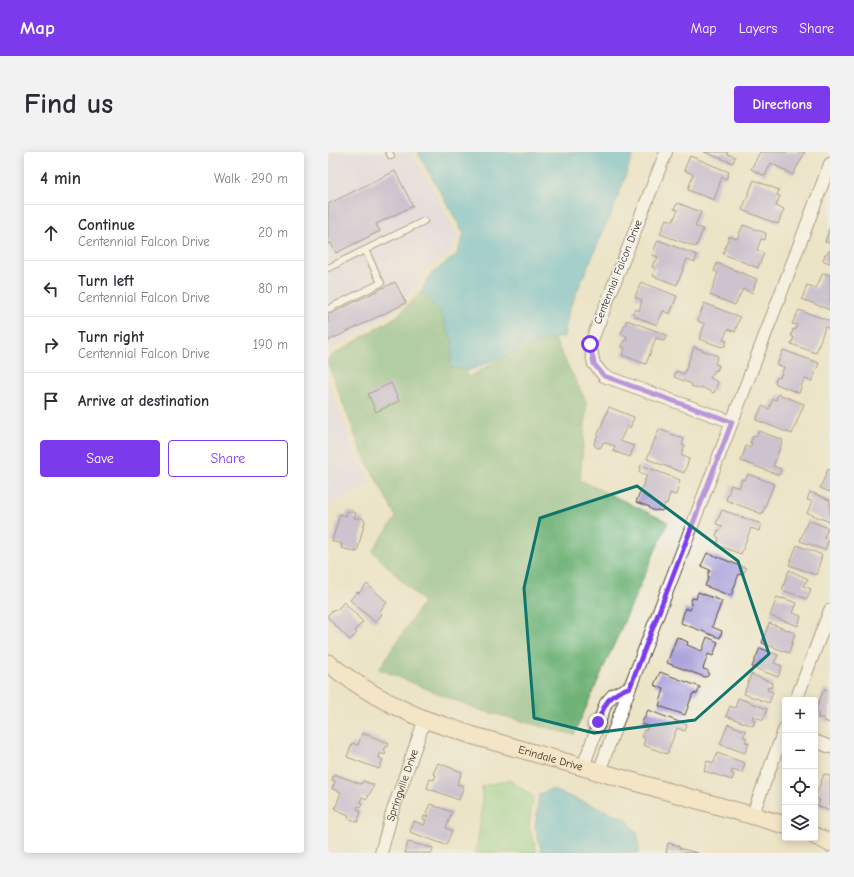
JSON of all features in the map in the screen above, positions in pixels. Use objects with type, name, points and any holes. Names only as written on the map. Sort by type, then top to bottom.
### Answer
[{"type":"street","name":"Centennial Falcon Drive","points":[[666,152],[590,344],[594,364],[604,376],[732,422]]},
{"type":"street","points":[[591,769],[615,728],[830,164]]},
{"type":"street","points":[[797,697],[830,612]]},
{"type":"street","name":"Erindale Drive","points":[[328,663],[378,697],[425,719],[472,735],[782,825]]},
{"type":"street","points":[[591,769],[598,722],[604,707],[609,699],[617,692],[630,687]]},
{"type":"street","name":"Springville Drive","points":[[381,853],[392,813],[425,719]]},
{"type":"street","points":[[598,722],[615,728]]},
{"type":"street","points":[[752,816],[783,733]]},
{"type":"street","points":[[818,742],[830,747]]},
{"type":"street","points":[[818,837],[830,842]]},
{"type":"lane","points":[[328,268],[424,221]]},
{"type":"lane","points":[[328,309],[380,283],[365,250]]},
{"type":"highlighted area","points":[[637,486],[738,561],[769,654],[695,720],[594,733],[534,718],[524,588],[540,518]]},
{"type":"shaded area","points":[[334,152],[413,152],[414,157],[458,235],[452,251],[426,270],[417,287],[393,312],[328,351],[328,155]]},
{"type":"shaded area","points":[[328,380],[355,453],[372,484],[328,506]]},
{"type":"green space","points":[[429,283],[468,377],[551,332],[587,403],[580,480],[668,522],[574,735],[476,709],[379,669],[423,602],[372,551],[396,517],[361,451],[328,364],[328,358],[397,316]]},
{"type":"green space","points":[[509,780],[530,794],[533,798],[529,826],[537,853],[476,853],[482,811],[482,786]]},
{"type":"water","points":[[418,152],[634,152],[615,205],[569,310],[564,337],[549,339],[468,371],[450,367],[453,342],[439,310],[421,291],[430,275],[457,254],[464,234]]},
{"type":"water","points":[[551,789],[625,818],[638,834],[639,853],[542,853],[535,827],[539,794]]},
{"type":"building","points":[[704,152],[728,152],[727,154],[735,157],[733,163]]},
{"type":"building","points":[[760,152],[805,152],[793,175],[771,163],[765,176],[751,169]]},
{"type":"building","points":[[690,156],[729,172],[726,179],[722,177],[714,200],[688,190],[693,174],[684,170]]},
{"type":"building","points":[[395,171],[413,206],[376,224],[380,231],[336,253],[331,243],[328,244],[328,204]]},
{"type":"building","points":[[754,180],[779,190],[777,195],[780,196],[776,206],[784,209],[778,224],[742,210]]},
{"type":"building","points":[[678,203],[701,212],[695,226],[703,229],[696,247],[660,234],[666,219],[673,221],[678,210],[674,209]]},
{"type":"building","points":[[743,225],[766,233],[765,240],[761,239],[757,250],[764,253],[758,268],[723,254],[729,236],[737,239]]},
{"type":"building","points":[[830,227],[830,243],[825,242]]},
{"type":"building","points":[[658,240],[697,255],[695,262],[687,259],[677,285],[653,276],[656,269],[652,267],[654,261],[656,262],[658,257],[652,255]]},
{"type":"building","points":[[829,250],[830,263],[823,261],[825,254],[827,254]]},
{"type":"building","points":[[717,263],[757,279],[752,293],[743,289],[735,305],[710,295],[718,273],[714,271]]},
{"type":"building","points":[[823,273],[830,275],[830,310],[802,299],[807,285],[816,288]]},
{"type":"building","points":[[395,282],[406,303],[328,341],[328,315]]},
{"type":"building","points":[[641,282],[677,296],[670,314],[663,311],[657,325],[634,316],[635,315],[633,314],[635,309],[639,311],[642,300],[635,297]]},
{"type":"building","points":[[704,303],[740,317],[735,332],[728,329],[723,340],[727,341],[725,346],[722,347],[699,339],[705,324],[698,321]]},
{"type":"building","points":[[799,310],[830,321],[830,329],[825,327],[816,353],[791,344],[794,337],[791,336],[793,329],[795,330],[797,325],[792,324]]},
{"type":"building","points":[[627,320],[667,335],[664,341],[656,338],[646,364],[622,355],[625,348],[621,347],[624,340],[626,341],[627,336],[621,334]]},
{"type":"building","points":[[694,347],[718,356],[715,364],[719,365],[717,371],[715,370],[710,378],[718,382],[714,393],[701,387],[700,389],[691,386],[692,384],[674,377],[676,371],[684,374]]},
{"type":"building","points":[[783,350],[819,363],[812,381],[804,379],[799,393],[776,384],[775,382],[777,377],[780,378],[784,367],[777,365]]},
{"type":"building","points":[[391,383],[399,401],[376,412],[368,394]]},
{"type":"building","points":[[778,394],[804,404],[792,434],[756,420],[762,406],[769,409],[773,399],[776,400]]},
{"type":"building","points":[[609,407],[634,417],[630,428],[627,426],[620,441],[634,446],[630,457],[613,451],[615,446],[603,442],[599,448],[594,444]]},
{"type":"building","points":[[659,429],[684,439],[682,445],[685,446],[681,455],[689,459],[684,473],[647,459]]},
{"type":"building","points":[[759,431],[783,440],[773,466],[781,469],[779,475],[741,461],[746,446],[750,448],[752,443],[750,443],[753,436],[756,437]]},
{"type":"building","points":[[641,465],[680,480],[676,495],[670,493],[667,504],[665,503],[662,511],[655,511],[649,508],[650,507],[636,502],[647,475],[639,472]]},
{"type":"building","points":[[828,469],[830,470],[830,492],[820,488]]},
{"type":"building","points":[[748,474],[774,484],[762,514],[726,500],[731,485],[739,488],[742,479],[745,480]]},
{"type":"building","points":[[810,492],[830,500],[830,522],[807,513],[812,501],[807,500]]},
{"type":"building","points":[[722,510],[761,524],[759,531],[751,528],[741,554],[717,545],[719,538],[716,536],[718,530],[720,531],[722,526],[716,524]]},
{"type":"building","points":[[347,511],[356,513],[354,518],[362,518],[365,521],[357,552],[341,548],[342,544],[332,541],[340,514],[346,516]]},
{"type":"building","points":[[808,520],[828,528],[824,538],[829,539],[825,550],[800,541]]},
{"type":"building","points":[[797,545],[822,555],[816,575],[789,565]]},
{"type":"building","points":[[707,553],[746,568],[743,575],[739,574],[731,596],[705,586],[710,570],[701,566]]},
{"type":"building","points":[[789,570],[808,579],[803,586],[811,589],[807,599],[782,590]]},
{"type":"building","points":[[367,584],[387,602],[379,612],[382,614],[375,622],[350,600]]},
{"type":"building","points":[[698,592],[722,601],[712,627],[722,631],[720,638],[681,623],[685,608],[690,610],[692,598],[696,599]]},
{"type":"building","points":[[777,597],[797,603],[793,613],[801,616],[798,626],[770,616]]},
{"type":"building","points":[[344,602],[363,622],[355,630],[357,633],[350,640],[328,618],[328,615],[334,609],[336,611]]},
{"type":"building","points":[[769,623],[795,633],[789,653],[762,643]]},
{"type":"building","points":[[677,637],[688,642],[687,645],[702,651],[707,637],[718,642],[713,656],[708,654],[703,669],[707,670],[709,673],[708,676],[705,677],[667,663]]},
{"type":"building","points":[[760,648],[778,655],[774,663],[782,666],[778,677],[752,667]]},
{"type":"building","points":[[660,672],[700,687],[697,694],[693,693],[685,715],[659,706],[664,689],[654,685]]},
{"type":"building","points":[[751,674],[773,683],[771,688],[768,687],[767,690],[773,692],[769,703],[744,694]]},
{"type":"building","points":[[824,689],[830,691],[830,723],[823,720],[824,718],[818,718],[818,704]]},
{"type":"building","points":[[738,698],[767,709],[763,720],[753,716],[752,719],[755,720],[753,726],[726,716],[730,706],[735,708]]},
{"type":"building","points":[[648,710],[687,725],[685,731],[677,728],[667,754],[643,745],[645,738],[642,737],[644,730],[646,731],[648,726],[641,724]]},
{"type":"building","points":[[728,724],[746,731],[743,737],[747,738],[745,742],[749,743],[745,753],[720,744]]},
{"type":"building","points":[[362,733],[389,743],[388,747],[386,746],[384,751],[386,752],[385,755],[380,753],[379,758],[383,760],[379,769],[347,757],[352,743],[358,745]]},
{"type":"building","points":[[717,753],[745,763],[742,773],[732,770],[731,773],[734,774],[732,780],[704,771],[707,761],[714,763]]},
{"type":"building","points":[[438,763],[462,772],[457,784],[464,786],[459,800],[427,788],[430,779],[434,780],[436,775],[433,774]]},
{"type":"building","points":[[334,774],[361,784],[363,781],[374,785],[367,799],[362,797],[360,802],[363,803],[361,807],[358,806],[357,809],[361,811],[358,822],[348,818],[349,815],[335,809],[341,792],[332,789],[335,781],[332,780]]},
{"type":"building","points":[[824,774],[830,776],[830,811],[818,806],[820,800],[818,799],[818,790]]},
{"type":"building","points":[[430,804],[452,812],[446,828],[452,831],[446,845],[410,832],[414,821],[424,825],[426,820],[423,819],[424,816],[427,817],[428,814],[426,813]]},
{"type":"building","points":[[408,842],[433,848],[432,853],[405,853]]},
{"type":"building","points":[[668,843],[679,846],[679,848],[698,853],[666,853]]},
{"type":"route","points":[[590,344],[594,364],[604,376],[732,422],[630,687],[617,692],[606,702],[598,722]]}]
